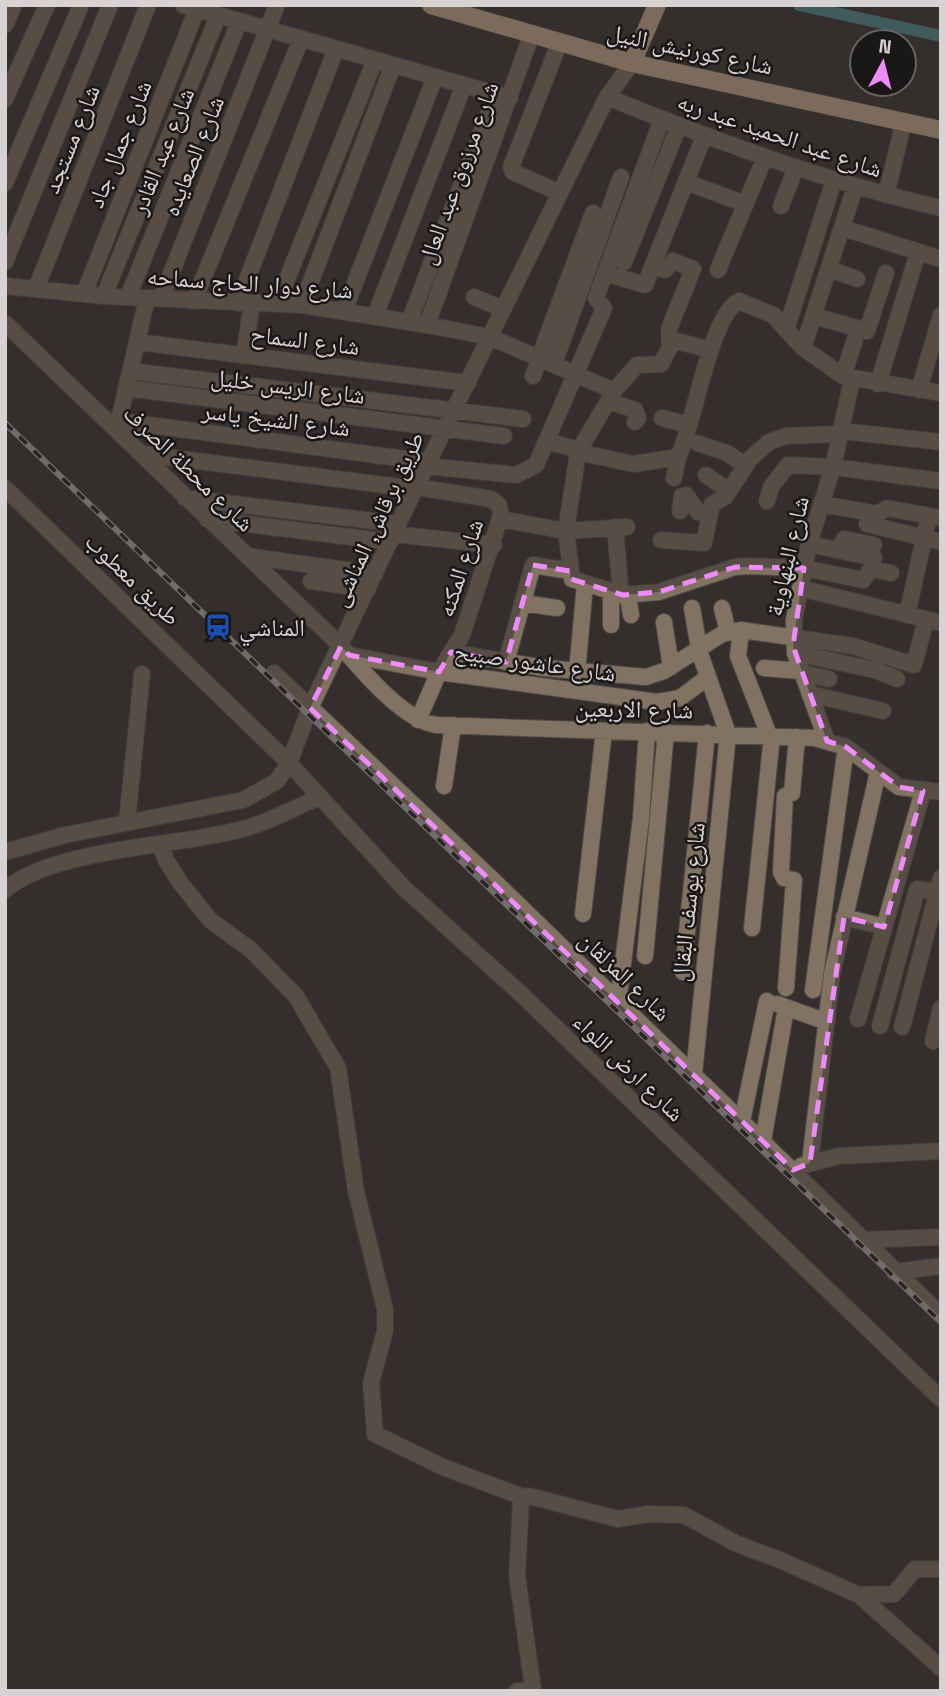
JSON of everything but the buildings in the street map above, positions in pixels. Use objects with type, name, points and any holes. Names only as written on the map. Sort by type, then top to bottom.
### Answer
[{"type":"main road","name":"شارع كورنيش النيل","points":[[431,5],[474,10],[635,58],[941,130]]},
{"type":"main road","name":"شارع كورنيش النيل","points":[[474,10],[531,36],[558,44],[941,119]]},
{"type":"main road","points":[[635,58],[656,10]]},
{"type":"street","points":[[5,25],[14,5]]},
{"type":"street","points":[[5,99],[47,5]]},
{"type":"street","points":[[5,183],[81,5]]},
{"type":"street","points":[[5,262],[110,5]]},
{"type":"street","name":"شارع مستجد","points":[[36,289],[148,5]]},
{"type":"street","name":"شارع الصعايده","points":[[118,425],[137,342],[277,5]]},
{"type":"street","points":[[190,7],[503,96],[409,322]]},
{"type":"street","name":"شارع جمال جاد","points":[[84,294],[190,7]]},
{"type":"street","points":[[104,296],[218,16]]},
{"type":"street","name":"شارع عبد القادر","points":[[128,297],[239,22]]},
{"type":"street","name":"شارع مرزوق عبد العال","points":[[427,325],[503,96],[531,36]]},
{"type":"street","points":[[194,301],[301,39]]},
{"type":"street","points":[[558,44],[511,169],[560,193]]},
{"type":"street","points":[[244,356],[245,303],[336,49]]},
{"type":"street","name":"طريق برقاش, المناشى","points":[[5,852],[127,822],[243,800],[277,782],[293,762],[310,708],[345,650],[372,582],[427,464],[607,97],[635,58]]},
{"type":"street","points":[[277,304],[375,60]]},
{"type":"street","points":[[302,305],[393,65]]},
{"type":"street","points":[[344,311],[436,77]]},
{"type":"street","points":[[374,316],[464,85]]},
{"type":"street","name":"شارع عبد الحميد عبد ربه","points":[[607,97],[704,136],[855,187],[941,208]]},
{"type":"street","points":[[662,119],[605,273],[642,286],[704,136]]},
{"type":"street","points":[[886,195],[904,121]]},
{"type":"street","points":[[624,262],[679,126]]},
{"type":"street","points":[[718,270],[765,156]]},
{"type":"street","points":[[781,206],[796,167]]},
{"type":"street","points":[[533,376],[544,360],[621,177]]},
{"type":"street","points":[[786,330],[834,180]]},
{"type":"street","points":[[685,182],[745,204]]},
{"type":"street","points":[[803,348],[855,187]]},
{"type":"street","points":[[386,205],[407,213]]},
{"type":"street","points":[[544,360],[593,213]]},
{"type":"street","points":[[843,228],[941,259]]},
{"type":"street","points":[[878,384],[918,252]]},
{"type":"street","points":[[652,266],[666,270],[673,261],[693,270],[668,339],[670,346],[664,361],[657,366],[637,365],[611,396],[578,451],[566,531],[572,579],[620,594],[659,592],[735,567],[804,568],[863,580],[870,569],[891,573]]},
{"type":"street","points":[[829,269],[857,279]]},
{"type":"street","name":"شارع الشيخ ياسر","points":[[118,425],[516,475],[536,465],[577,374],[604,307],[596,299],[605,273]]},
{"type":"street","name":"شارع البنهاوية","points":[[827,741],[795,653],[793,636],[809,544],[842,432],[847,378],[858,330],[867,331],[886,273]]},
{"type":"street","name":"شارع دوار الحاج سماحه","points":[[5,286],[104,296],[302,305],[490,337],[577,374],[635,410],[638,418],[635,422]]},
{"type":"street","points":[[474,297],[503,309]]},
{"type":"street","points":[[674,478],[711,350],[729,310],[740,301],[773,315],[803,348],[847,378],[941,393]]},
{"type":"street","points":[[919,390],[941,315]]},
{"type":"street","points":[[814,316],[858,330]]},
{"type":"street","name":"شارع محطة الصرف","points":[[5,323],[118,425],[185,498],[345,650]]},
{"type":"street","points":[[668,339],[711,350]]},
{"type":"street","name":"شارع السماح","points":[[137,342],[468,383]]},
{"type":"street","points":[[130,371],[523,419]]},
{"type":"street","name":"شارع الريس خليل","points":[[126,388],[503,436]]},
{"type":"street","points":[[662,418],[689,425]]},
{"type":"street","points":[[661,540],[702,544],[712,504],[725,497],[745,465],[762,447],[777,439],[842,432],[941,442]]},
{"type":"street","points":[[547,441],[634,464],[678,457]]},
{"type":"street","points":[[697,443],[727,453],[745,465]]},
{"type":"street","points":[[143,454],[416,488]]},
{"type":"street","points":[[767,501],[771,486],[788,465],[833,467],[941,481]]},
{"type":"street","points":[[706,475],[729,491]]},
{"type":"street","name":"طريق معطوب","points":[[5,488],[293,762]]},
{"type":"street","name":"شارع المكنه","points":[[416,488],[491,499],[501,510],[494,545],[462,635],[439,672],[418,720]]},
{"type":"street","points":[[680,511],[682,496],[685,495],[698,512],[710,514]]},
{"type":"street","points":[[185,498],[394,533]]},
{"type":"street","points":[[821,504],[878,514],[887,508],[935,517],[933,540],[907,615]]},
{"type":"street","points":[[207,519],[394,533],[494,545]]},
{"type":"street","points":[[500,519],[566,531],[621,527],[620,594],[611,625]]},
{"type":"street","points":[[867,524],[933,540]]},
{"type":"street","points":[[809,544],[839,550],[844,539],[874,552]]},
{"type":"street","points":[[247,556],[372,582]]},
{"type":"street","points":[[506,662],[534,564],[570,571]]},
{"type":"street","points":[[312,581],[372,582]]},
{"type":"street","points":[[577,671],[585,583]]},
{"type":"street","points":[[451,652],[506,662],[646,677],[671,667],[698,648],[734,631],[793,636],[853,646],[915,665],[936,618],[907,615],[800,588]]},
{"type":"street","points":[[620,594],[631,615]]},
{"type":"street","points":[[522,603],[557,608]]},
{"type":"street","points":[[692,608],[698,648],[728,734]]},
{"type":"street","points":[[722,608],[734,631],[738,656],[770,735],[752,928]]},
{"type":"street","points":[[664,622],[671,667]]},
{"type":"street","points":[[345,650],[418,720]]},
{"type":"street","name":"شارع عاشور صبيح","points":[[345,650],[439,672],[657,702],[680,698],[708,677]]},
{"type":"street","points":[[795,653],[876,670],[897,679]]},
{"type":"street","points":[[764,668],[802,672],[829,679]]},
{"type":"street","name":"شارع المزلقان","points":[[274,673],[694,1074],[894,1272],[938,1309]]},
{"type":"street","points":[[127,822],[142,674]]},
{"type":"street","points":[[810,694],[883,711]]},
{"type":"street","name":"شارع الاربعين","points":[[418,720],[427,724],[770,735],[827,741],[846,747],[899,787],[941,792]]},
{"type":"street","points":[[444,786],[453,725]]},
{"type":"street","points":[[583,914],[604,731]]},
{"type":"street","points":[[618,1003],[641,818],[647,731]]},
{"type":"street","points":[[645,956],[666,732]]},
{"type":"street","points":[[682,972],[707,733]]},
{"type":"street","name":"شارع يوسف البقال","points":[[694,1074],[728,734]]},
{"type":"street","points":[[797,737],[792,793],[785,796],[781,872],[784,878],[794,880],[782,988],[830,994]]},
{"type":"street","points":[[813,990],[846,747]]},
{"type":"street","name":"شارع ارض اللواء","points":[[293,762],[316,793],[404,888],[521,993],[941,1399]]},
{"type":"street","points":[[810,1163],[830,994],[850,887],[878,772]]},
{"type":"street","points":[[858,1019],[923,791]]},
{"type":"street","points":[[5,890],[34,872],[94,855],[237,831],[263,823],[316,793]]},
{"type":"street","points":[[160,844],[166,860],[210,920],[251,950],[296,996],[338,1068],[355,1191],[385,1310],[385,1331],[371,1383],[375,1434],[443,1467],[523,1497],[529,1496],[581,1512],[618,1519],[649,1514],[684,1514],[737,1544],[859,1595],[941,1668]]},
{"type":"street","points":[[850,887],[867,890]]},
{"type":"street","points":[[880,1026],[918,888],[938,895],[902,1027]]},
{"type":"street","points":[[844,917],[884,927]]},
{"type":"street","points":[[742,1121],[763,1000],[827,1022]]},
{"type":"street","points":[[763,1141],[786,1008]]},
{"type":"street","points":[[933,1041],[941,1008]]},
{"type":"street","points":[[793,1170],[839,1156],[941,1151]]},
{"type":"street","points":[[861,1240],[941,1237]]},
{"type":"street","points":[[894,1272],[941,1266]]},
{"type":"street","points":[[523,1497],[517,1541],[517,1575],[525,1690]]},
{"type":"street","points":[[859,1595],[894,1594],[915,1569],[941,1569]]},
{"type":"highlighted area","points":[[533,565],[570,571],[571,579],[623,595],[659,592],[735,567],[804,568],[793,646],[827,741],[846,747],[899,787],[923,791],[884,927],[844,917],[810,1163],[793,1170],[310,708],[341,646],[349,655],[439,672],[451,652],[506,662]]},
{"type":"waterway","points":[[799,5],[941,36]]},
{"type":"railway","points":[[5,423],[941,1322]]},
{"type":"place","name":"المناشي","points":[[218,627]]}]
